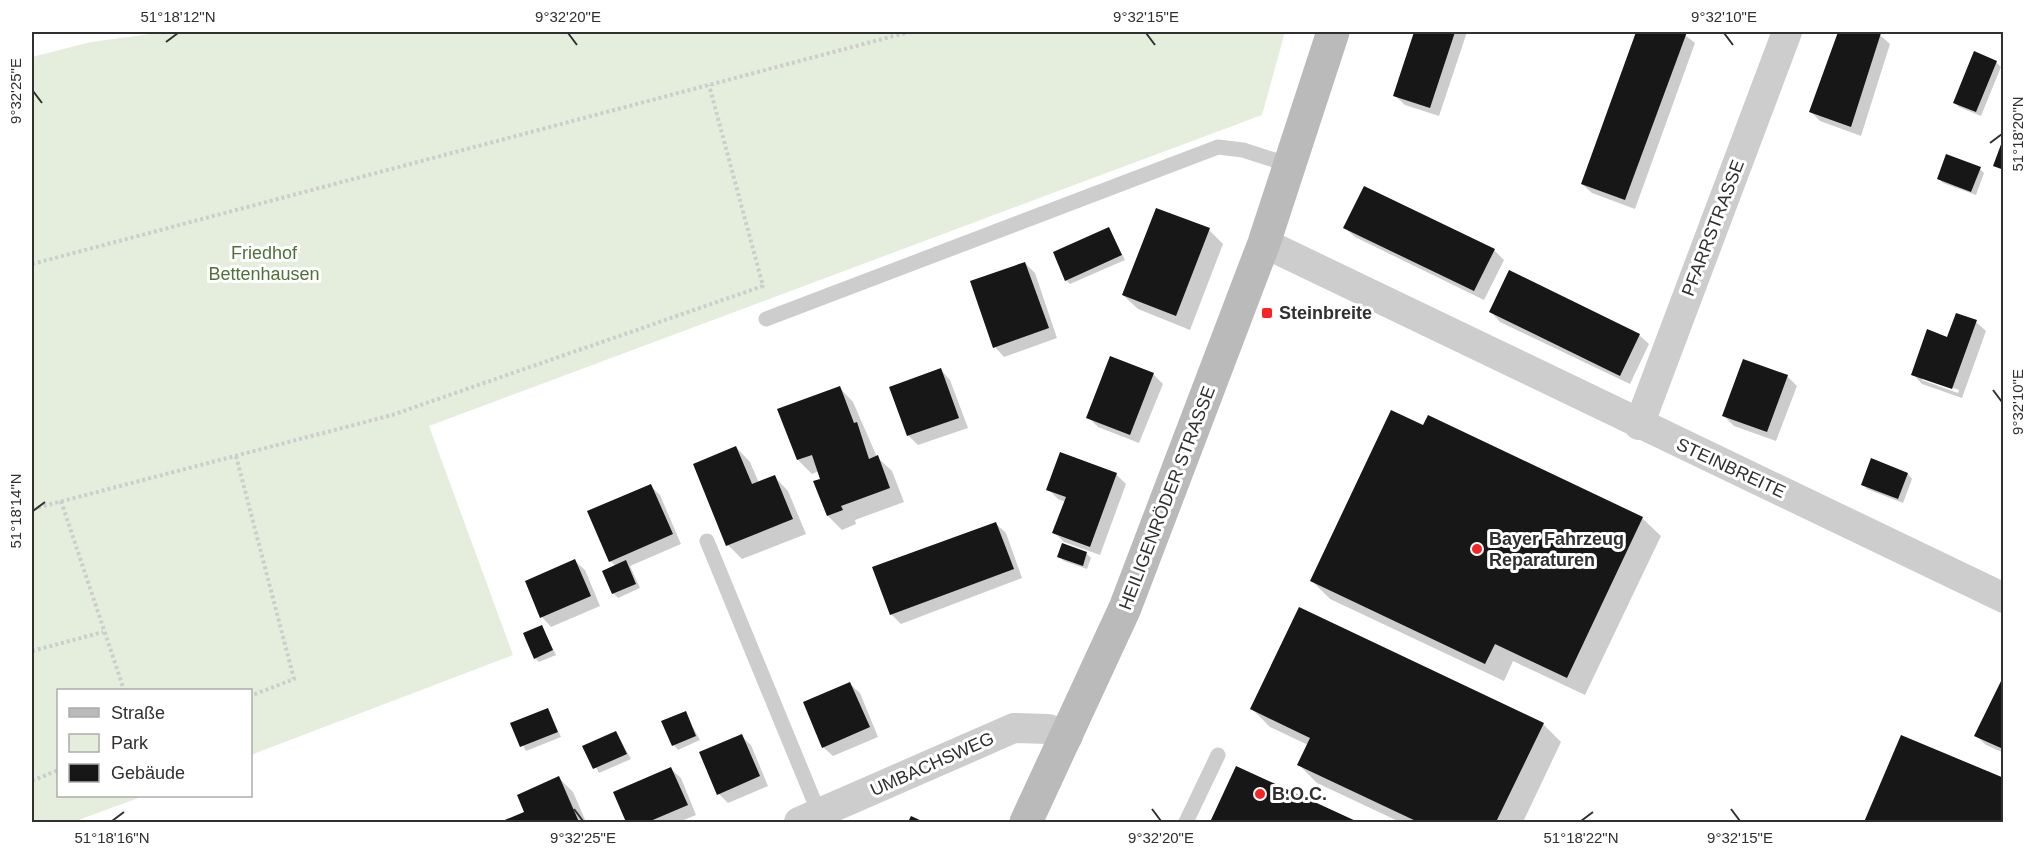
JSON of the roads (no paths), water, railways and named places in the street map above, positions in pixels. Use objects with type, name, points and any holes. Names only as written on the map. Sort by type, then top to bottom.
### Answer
[{"type":"street","name":"HEILIGENRÖDER STRASSE","points":[[1026,822],[1068,736],[1125,608],[1264,243],[1333,32]]},
{"type":"street","name":"PFARRSTRASSE","points":[[1639,425],[1787,32]]},
{"type":"street","name":"STEINBREITE","points":[[1264,243],[1639,425],[2004,598]]},
{"type":"street","name":"UMBACHSWEG","points":[[809,818],[1014,728],[1048,729],[1068,736]]},
{"type":"lane","points":[[766,319],[1218,147],[1243,150],[1290,165]]},
{"type":"lane","points":[[707,541],[809,818]]},
{"type":"lane","points":[[1186,822],[1218,755]]},
{"type":"place","name":"Steinbreite","points":[[1267,313]]},
{"type":"place","name":"Bayer Fahrzeug Reparaturen","points":[[1477,549]]},
{"type":"place","name":"B.O.C.","points":[[1260,794]]},
{"type":"park label","name":"Friedhof Bettenhausen","points":[[264,263]]}]
